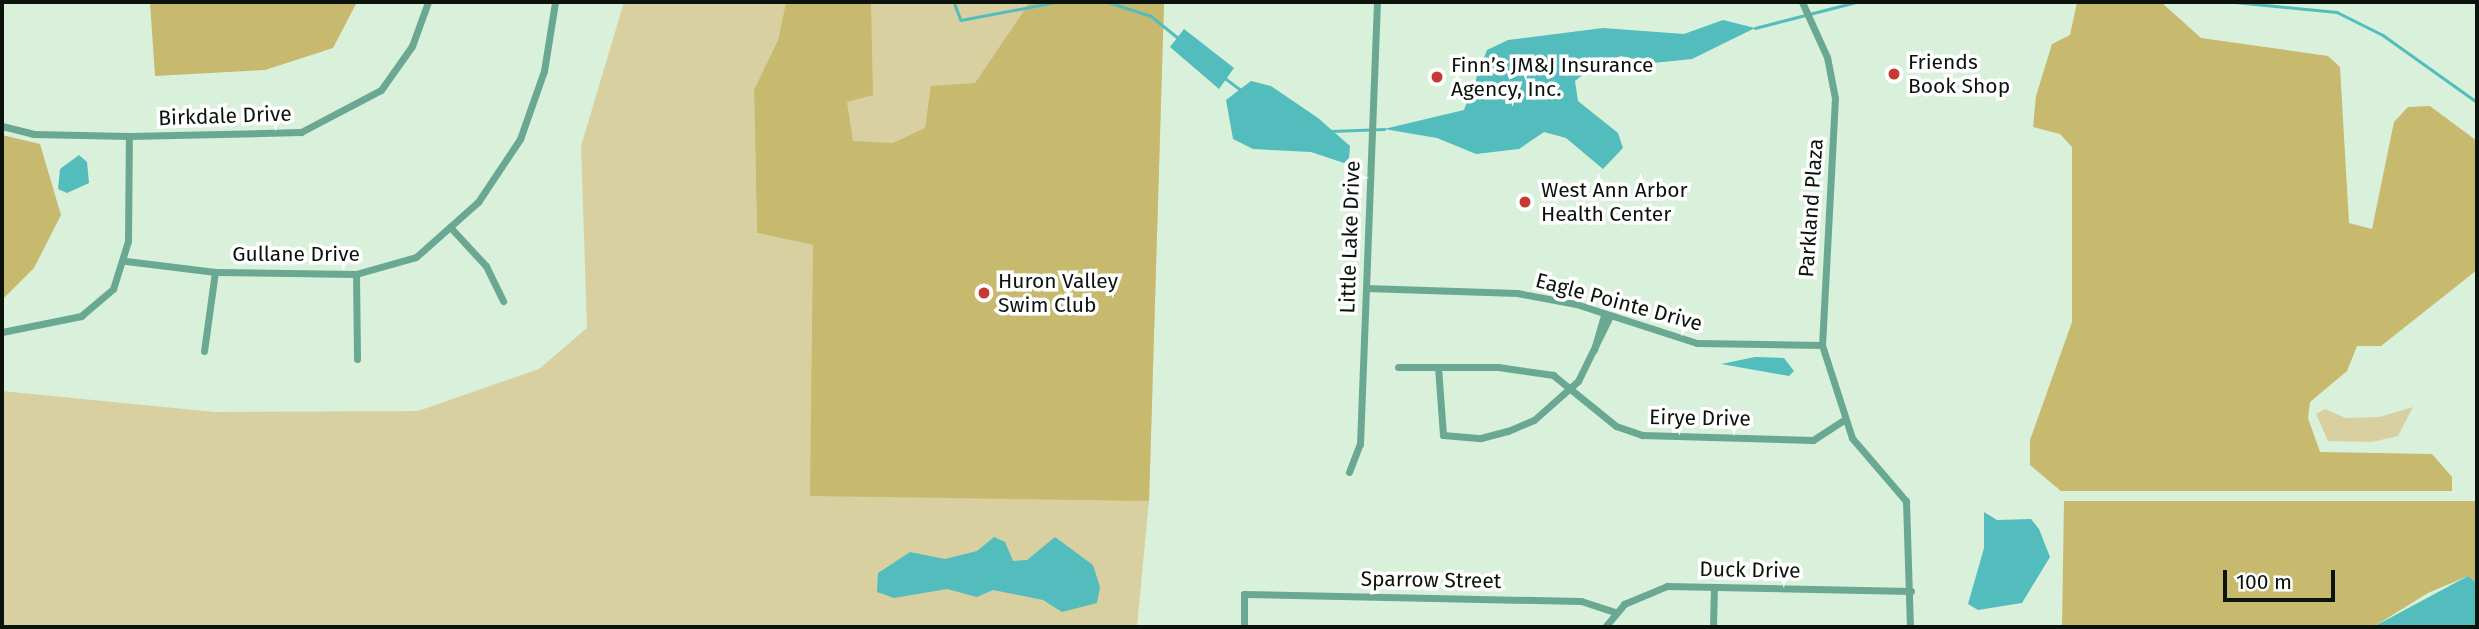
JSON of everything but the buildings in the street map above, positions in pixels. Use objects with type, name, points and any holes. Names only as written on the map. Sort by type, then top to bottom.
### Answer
[{"type":"street","name":"Birkdale Drive","points":[[2,126],[33,134],[273,136],[325,124],[366,101],[398,70],[428,2]]},
{"type":"street","name":"Gullane Drive","points":[[126,261],[215,272],[356,274],[416,257],[478,202],[520,139],[544,71],[555,2]]},
{"type":"street","name":"Little Lake Drive","points":[[1349,472],[1360,444],[1377,2]]},
{"type":"street","name":"Parkland Plaza","points":[[1802,3],[1829,66],[1835,109],[1822,345],[1845,419],[1867,460],[1906,501],[1911,591],[1910,627]]},
{"type":"street","points":[[2,332],[81,316],[113,289],[126,261],[130,136]]},
{"type":"street","points":[[450,227],[486,266],[503,301]]},
{"type":"street","points":[[204,351],[215,272]]},
{"type":"street","points":[[356,274],[357,359]]},
{"type":"street","name":"Eagle Pointe Drive","points":[[1366,288],[1517,293],[1607,315],[1697,343],[1822,345]]},
{"type":"street","points":[[1438,367],[1443,435],[1481,438],[1508,431],[1534,420],[1568,388],[1594,351],[1607,315]]},
{"type":"street","name":"Eirye Drive","points":[[1398,366],[1530,369],[1568,388],[1616,426],[1642,435],[1812,440],[1845,419]]},
{"type":"street","points":[[1713,627],[1714,587]]},
{"type":"street","name":"Duck Drive","points":[[1605,627],[1614,612],[1656,588],[1911,591]]},
{"type":"street","name":"Sparrow Street","points":[[1244,627],[1244,594],[1581,601],[1614,612]]},
{"type":"shaded area","points":[[150,2],[357,2],[333,48],[265,70],[155,76]]},
{"type":"shaded area","points":[[624,2],[786,2],[778,40],[754,91],[757,233],[813,245],[818,2],[1164,2],[1149,501],[1137,627],[2,627],[2,391],[215,412],[418,411],[539,369],[587,328],[581,146]]},
{"type":"shaded area","name":"Huron Valley Swim Club","points":[[786,2],[871,2],[873,95],[847,102],[853,141],[893,143],[925,128],[931,86],[975,83],[1030,2],[1164,2],[1149,501],[810,496],[813,245],[757,233],[754,90],[778,40]]},
{"type":"shaded area","points":[[2077,2],[2161,2],[2201,38],[2328,56],[2340,67],[2349,223],[2372,229],[2394,122],[2408,107],[2430,106],[2477,141],[2477,270],[2381,346],[2357,346],[2347,371],[2310,402],[2308,418],[2320,452],[2432,454],[2452,477],[2452,491],[2061,491],[2030,465],[2030,440],[2072,322],[2072,147],[2060,134],[2033,127],[2036,96],[2052,44],[2070,35]]},
{"type":"shaded area","points":[[2,135],[40,144],[61,215],[34,268],[2,300]]},
{"type":"shaded area","points":[[2413,407],[2398,436],[2372,442],[2328,441],[2316,414],[2325,409],[2346,418],[2379,417]]},
{"type":"shaded area","points":[[2064,501],[2477,501],[2477,583],[2468,576],[2428,593],[2373,627],[2062,627]]},
{"type":"water","points":[[1723,20],[1755,28],[1692,59],[1653,63],[1621,56],[1596,64],[1575,81],[1578,101],[1618,133],[1623,148],[1603,169],[1566,138],[1544,132],[1519,149],[1476,154],[1437,138],[1384,129],[1464,110],[1487,50],[1508,40],[1603,28],[1684,34]]},
{"type":"water","points":[[1184,29],[1234,68],[1219,89],[1170,47]]},
{"type":"water","points":[[1251,81],[1271,86],[1318,118],[1350,146],[1349,158],[1344,163],[1311,152],[1253,149],[1233,139],[1226,100]]},
{"type":"water","points":[[79,155],[87,162],[89,183],[67,193],[58,189],[60,169]]},
{"type":"water","points":[[1755,357],[1784,358],[1794,371],[1789,376],[1721,364]]},
{"type":"water","points":[[1984,512],[1997,520],[2031,519],[2039,529],[2050,557],[2022,603],[1978,610],[1968,604],[1984,548]]},
{"type":"water","points":[[994,537],[1005,542],[1013,561],[1027,560],[1055,537],[1093,565],[1100,587],[1097,603],[1062,612],[1043,600],[993,590],[977,597],[947,589],[894,598],[877,592],[878,573],[910,552],[945,559],[977,551]]},
{"type":"water","points":[[2468,576],[2477,583],[2477,627],[2373,627]]},
{"type":"waterway","points":[[954,2],[961,20],[1056,2]]},
{"type":"waterway","points":[[1108,2],[1151,16],[1177,37]]},
{"type":"waterway","points":[[1755,28],[1856,2]]},
{"type":"waterway","points":[[2235,2],[2337,12],[2383,35],[2477,102]]},
{"type":"waterway","points":[[1225,78],[1242,91]]},
{"type":"waterway","points":[[1331,131],[1384,129]]},
{"type":"place","name":"Friends Book Shop","points":[[1894,74]]},
{"type":"place","name":"Finn’s JM&J Insurance Agency, Inc.","points":[[1437,77]]},
{"type":"place","name":"West Ann Arbor Health Center","points":[[1525,202]]},
{"type":"place","name":"Huron Valley Swim Club","points":[[984,293]]}]
